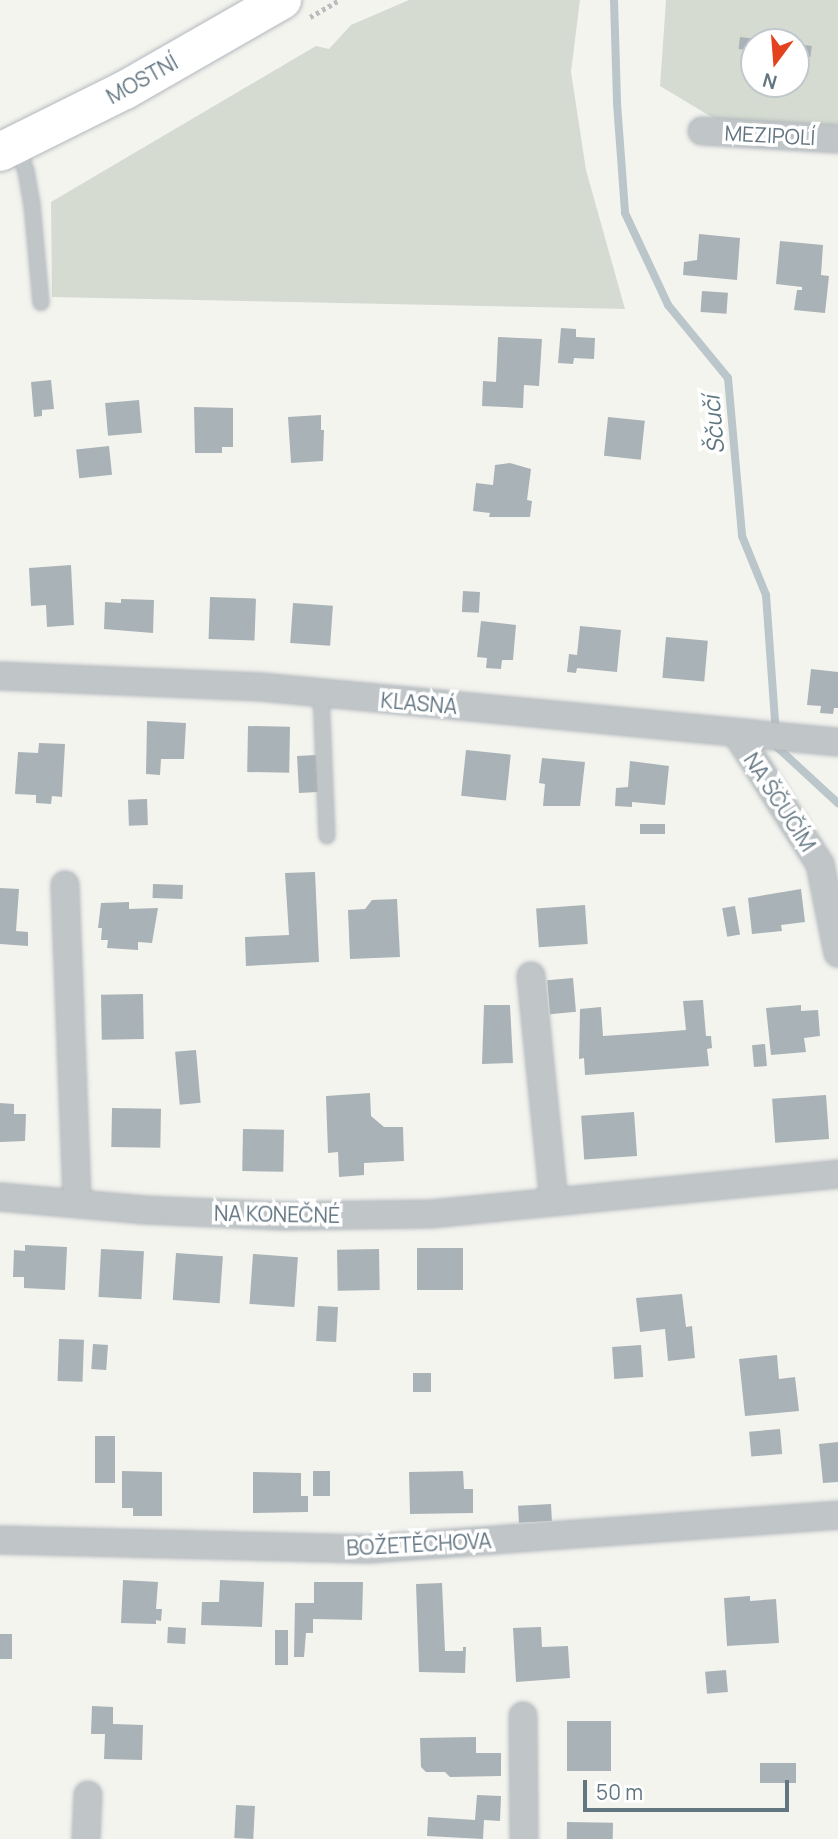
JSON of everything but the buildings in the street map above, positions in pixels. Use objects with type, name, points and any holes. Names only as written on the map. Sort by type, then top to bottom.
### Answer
[{"type":"main road","name":"MOSTNÍ","points":[[8,148],[125,90],[282,0]]},
{"type":"street","name":"MEZIPOLÍ","points":[[702,131],[838,139]]},
{"type":"street","name":"KLASNÁ","points":[[0,676],[261,687],[838,742]]},
{"type":"street","name":"NA ŠČUČÍM","points":[[741,733],[742,742],[820,864],[838,953]]},
{"type":"street","points":[[65,885],[78,1204]]},
{"type":"street","points":[[531,976],[554,1202]]},
{"type":"street","name":"NA KONEČNÉ","points":[[0,1197],[285,1216],[431,1214],[838,1174]]},
{"type":"street","name":"BOŽETĚCHOVA","points":[[0,1540],[368,1549],[838,1515]]},
{"type":"street","points":[[523,1716],[524,1839]]},
{"type":"street","points":[[86,1839],[88,1795]]},
{"type":"lane","points":[[8,148],[26,171],[32,204],[41,303]]},
{"type":"lane","points":[[321,693],[327,836]]},
{"type":"shaded area","points":[[409,0],[580,0],[571,72],[586,170],[625,309],[52,297],[51,202],[316,46],[329,49],[351,25]]},
{"type":"shaded area","points":[[666,0],[838,0],[838,129],[720,122],[660,86]]},
{"type":"waterway","name":"Ščučí","points":[[614,0],[617,103],[625,213],[668,305],[728,378],[742,536],[766,595],[777,747],[838,803]]}]
